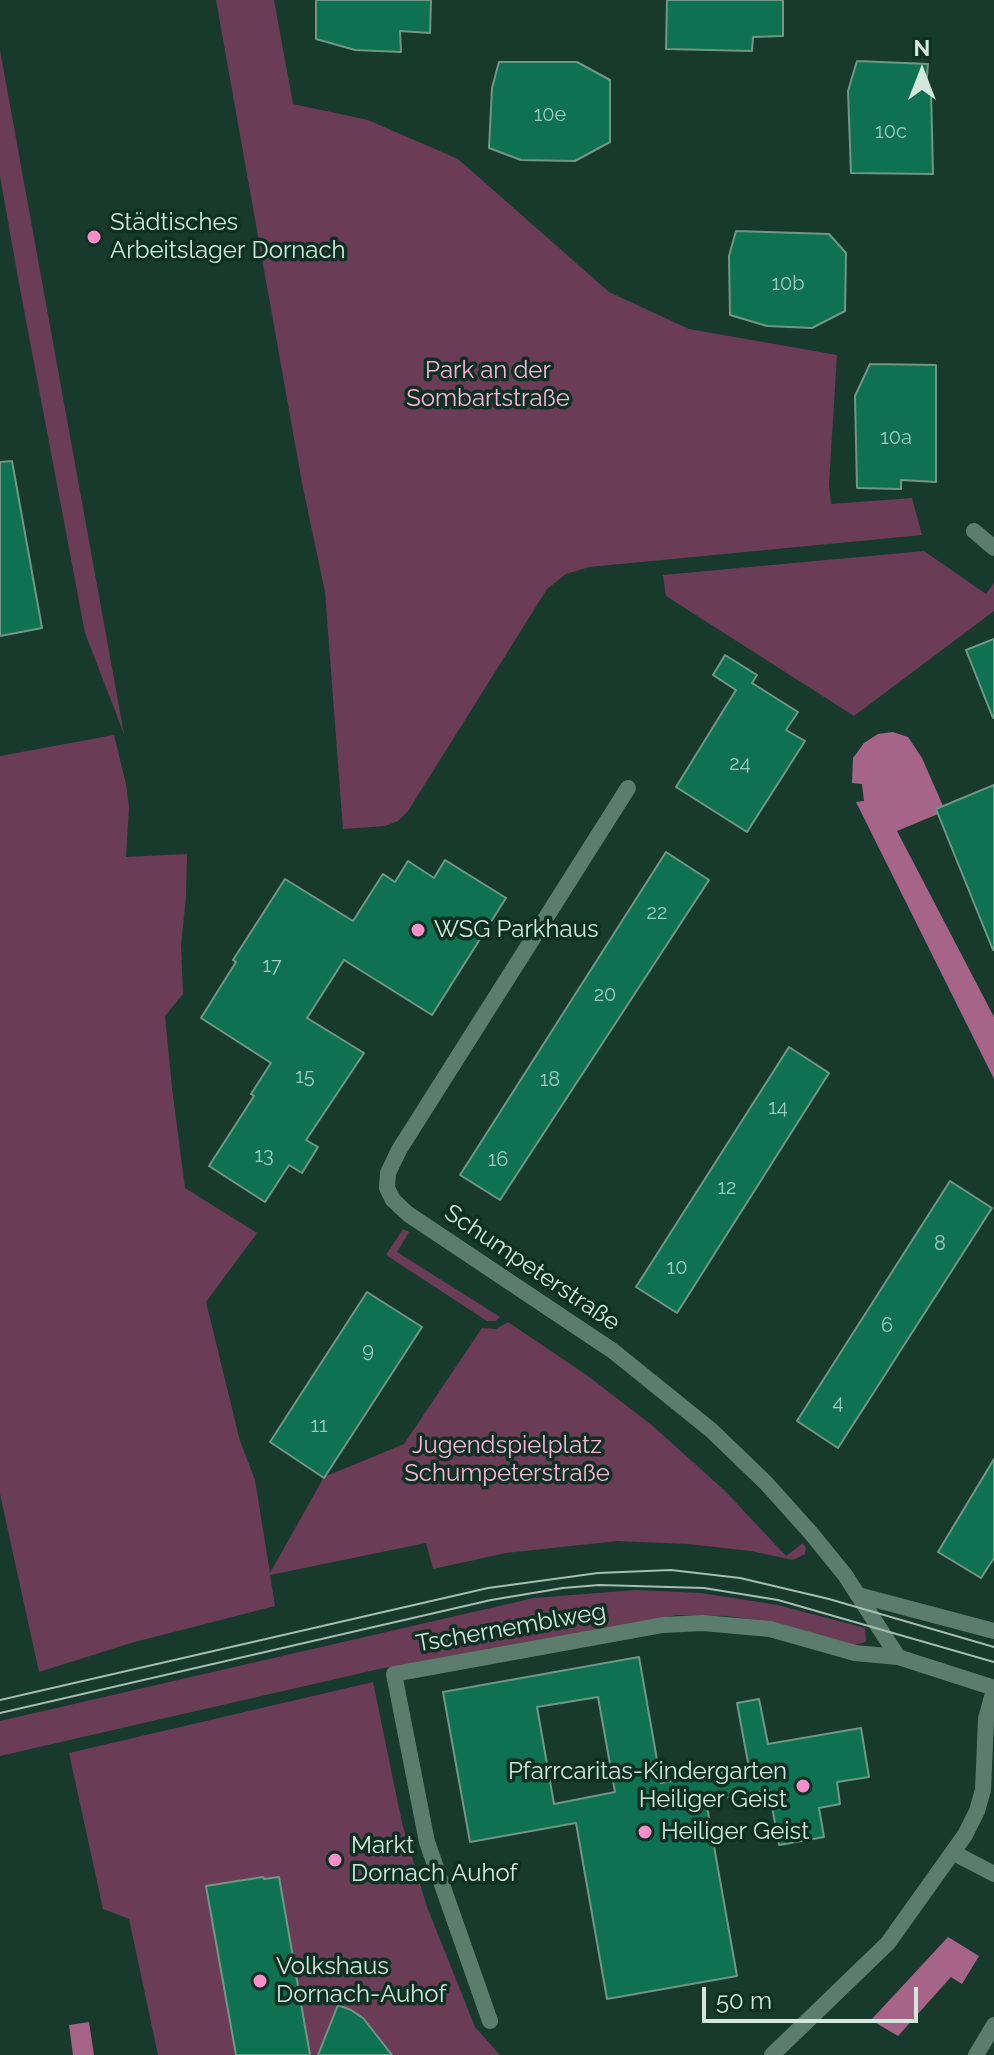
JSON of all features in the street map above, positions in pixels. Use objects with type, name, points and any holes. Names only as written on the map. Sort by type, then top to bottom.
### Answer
[{"type":"street","points":[[974,531],[994,548]]},
{"type":"street","name":"Schumpeterstraße","points":[[628,788],[399,1150],[388,1173],[387,1188],[393,1200],[408,1214],[613,1351],[700,1421],[766,1483],[819,1543],[858,1595],[898,1657]]},
{"type":"street","points":[[858,1595],[994,1631]]},
{"type":"street","name":"Tschernemblweg","points":[[490,2021],[427,1842],[394,1674],[685,1623],[770,1629],[855,1653],[898,1657]]},
{"type":"street","points":[[772,2055],[888,1943],[954,1853],[972,1823],[981,1799],[986,1719],[994,1689],[898,1657]]},
{"type":"street","points":[[954,1853],[994,1874]]},
{"type":"street","points":[[976,2055],[994,2025]]},
{"type":"green space","name":"Park an der Sombartstraße","points":[[216,0],[274,0],[293,104],[368,120],[458,159],[609,292],[689,329],[837,355],[829,484],[831,504],[912,498],[922,535],[589,567],[566,574],[547,589],[408,811],[398,821],[385,826],[343,829],[325,592],[302,483]]},
{"type":"green space","points":[[0,50],[124,734],[85,633],[18,278],[0,176]]},
{"type":"green space","points":[[924,551],[986,594],[994,583],[994,611],[854,716],[666,596],[663,575]]},
{"type":"green space","name":"Jugendspielplatz Schumpeterstraße","points":[[114,735],[129,807],[126,857],[187,854],[181,945],[183,994],[165,1016],[172,1088],[185,1188],[257,1233],[206,1302],[240,1441],[255,1480],[270,1573],[324,1477],[404,1444],[482,1328],[496,1329],[508,1322],[588,1376],[654,1427],[725,1491],[786,1556],[803,1543],[805,1554],[793,1560],[751,1551],[688,1544],[617,1541],[506,1553],[433,1569],[426,1543],[270,1575],[275,1606],[131,1643],[39,1672],[0,1494],[0,756]]},
{"type":"green space","points":[[403,1229],[409,1232],[397,1252],[500,1317],[496,1321],[487,1321],[386,1255]]},
{"type":"green space","points":[[636,1590],[701,1593],[778,1605],[865,1628],[866,1642],[854,1645],[772,1622],[726,1616],[677,1615],[379,1669],[0,1756],[0,1721],[534,1598]]},
{"type":"green space","points":[[373,1682],[402,1823],[427,1907],[475,2027],[500,2055],[158,2055],[129,1919],[103,1909],[69,1753]]},
{"type":"shaded area","points":[[893,732],[908,737],[922,758],[943,806],[936,809],[938,814],[897,831],[994,1017],[994,1079],[856,802],[864,801],[862,784],[852,783],[853,758],[864,743],[878,734]]},
{"type":"shaded area","points":[[948,1937],[979,1956],[962,1984],[951,1977],[898,2036],[871,2020]]},
{"type":"shaded area","points":[[89,2022],[94,2055],[73,2055],[69,2025]]},
{"type":"building","points":[[316,0],[431,0],[430,33],[400,31],[401,52],[355,50],[316,39]]},
{"type":"building","points":[[667,0],[783,0],[783,36],[753,37],[752,51],[666,49]]},
{"type":"building","points":[[857,61],[928,64],[926,87],[931,90],[933,174],[851,173],[848,91]]},
{"type":"building","points":[[499,62],[577,62],[610,80],[610,142],[575,161],[521,160],[489,148],[492,88]]},
{"type":"building","points":[[736,231],[829,234],[846,253],[845,311],[812,328],[767,326],[730,315],[729,256]]},
{"type":"building","points":[[870,364],[936,365],[936,482],[901,480],[901,489],[857,488],[855,396]]},
{"type":"building","points":[[12,461],[42,628],[0,636],[0,462]]},
{"type":"building","points":[[994,639],[994,718],[993,718],[966,650]]},
{"type":"building","points":[[725,655],[757,675],[752,683],[798,712],[786,730],[805,741],[747,832],[676,787],[736,690],[713,675]]},
{"type":"building","points":[[994,785],[994,950],[993,950],[936,809]]},
{"type":"building","points":[[666,852],[709,880],[500,1200],[460,1175]]},
{"type":"building","points":[[445,860],[506,898],[432,1015],[344,960],[307,1018],[364,1053],[306,1140],[318,1147],[302,1173],[289,1165],[265,1202],[209,1166],[254,1096],[251,1094],[271,1063],[201,1018],[236,962],[233,960],[285,879],[353,921],[383,874],[395,882],[408,861],[434,878]]},
{"type":"building","points":[[789,1047],[829,1073],[677,1313],[636,1287]]},
{"type":"building","points":[[950,1181],[992,1208],[838,1448],[797,1421]]},
{"type":"building","points":[[367,1292],[422,1327],[324,1478],[270,1442]]},
{"type":"building","points":[[994,1459],[994,1558],[981,1578],[938,1552]]},
{"type":"building","name":"Heiliger Geist","points":[[639,1657],[661,1783],[749,1768],[737,1703],[759,1699],[768,1744],[861,1728],[869,1777],[837,1782],[840,1804],[819,1808],[824,1837],[779,1845],[769,1790],[706,1801],[737,1976],[607,1999],[576,1823],[470,1842],[443,1692]],"holes":[[[598,1697],[615,1792],[554,1804],[537,1707]]]},
{"type":"building","name":"Volkshaus Dornach-Auhof","points":[[279,1877],[310,2055],[236,2055],[206,1886]]},
{"type":"building","points":[[338,2005],[363,2018],[392,2055],[318,2055]]},
{"type":"tram line","points":[[0,1700],[488,1588],[598,1573],[671,1570],[740,1578],[829,1599],[994,1647]]},
{"type":"tram line","points":[[0,1713],[491,1600],[599,1585],[704,1588],[778,1600],[994,1662]]},
{"type":"place","name":"Städtisches Arbeitslager Dornach","points":[[94,237]]},
{"type":"place","name":"WSG Parkhaus","points":[[418,930]]},
{"type":"place","name":"Pfarrcaritas-Kindergarten Heiliger Geist","points":[[803,1786]]},
{"type":"place","name":"Heiliger Geist","points":[[645,1832]]},
{"type":"place","name":"Markt Dornach Auhof","points":[[335,1860]]},
{"type":"place","name":"Volkshaus Dornach-Auhof","points":[[260,1981]]}]
